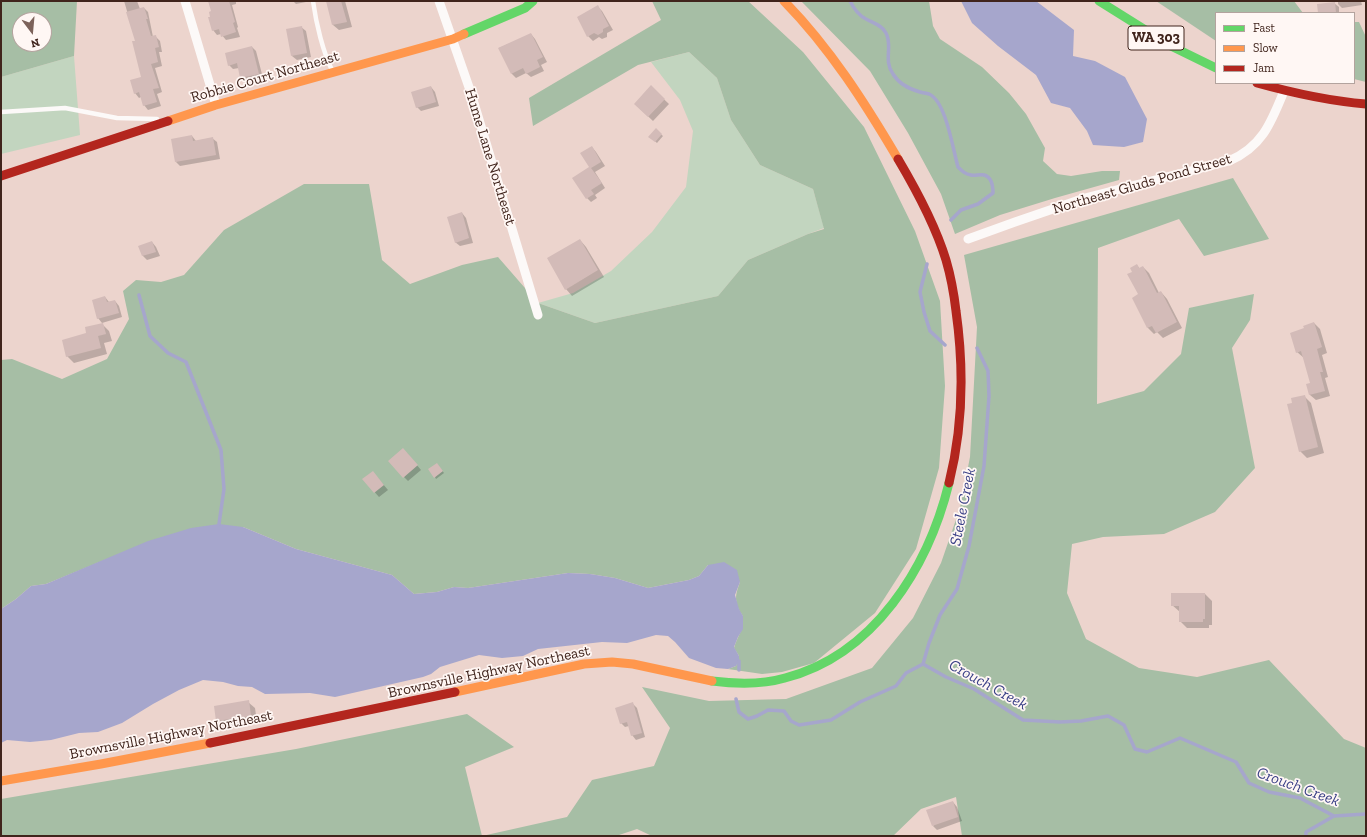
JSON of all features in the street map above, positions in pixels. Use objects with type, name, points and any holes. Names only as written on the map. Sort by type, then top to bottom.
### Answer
[{"type":"main road","name":"Robbie Court Northeast","points":[[1,176],[216,105],[452,39],[525,8],[533,1]]},
{"type":"main road","name":"Brownsville Highway Northeast","points":[[1,781],[290,727],[584,664],[609,663],[639,665],[696,678],[734,684],[756,684],[778,680],[813,669],[839,655],[852,646],[881,618],[909,581],[925,552],[936,529],[951,475],[960,418],[962,391],[960,350],[953,291],[946,260],[936,233],[920,198],[836,61],[805,23],[784,1]]},
{"type":"main road","name":"WA 303","points":[[1099,1],[1159,41],[1215,68]]},
{"type":"main road","points":[[1260,84],[1284,91],[1337,102],[1366,104]]},
{"type":"street","points":[[185,1],[216,105]]},
{"type":"street","name":"Hume Lane Northeast","points":[[439,1],[471,93],[538,315]]},
{"type":"street","name":"Northeast Gluds Pond Street","points":[[968,240],[1085,198],[1229,162],[1250,150],[1260,140],[1275,115],[1284,91]]},
{"type":"lane","points":[[313,1],[328,63],[333,72]]},
{"type":"lane","points":[[1,112],[65,108],[117,118],[146,120],[173,119]]},
{"type":"green space","points":[[1,1],[77,1],[74,56],[1,77]]},
{"type":"green space","points":[[652,1],[748,1],[803,52],[864,127],[915,231],[940,301],[945,386],[939,468],[916,549],[875,613],[814,663],[782,672],[762,674],[728,669],[736,666],[739,656],[734,648],[743,622],[743,617],[737,606],[736,599],[740,582],[708,565],[699,576],[689,580],[648,588],[615,578],[590,574],[568,573],[468,588],[454,587],[437,592],[414,594],[392,575],[296,549],[243,527],[112,557],[46,584],[31,586],[1,609],[1,360],[12,359],[62,379],[107,359],[129,319],[123,291],[136,280],[161,282],[184,275],[224,230],[304,184],[369,184],[382,260],[410,284],[462,265],[498,257],[538,303],[595,323],[718,296],[748,260],[808,234],[824,229],[813,189],[760,165],[731,120],[717,78],[689,52],[638,65],[533,126],[529,98],[661,20]]},
{"type":"green space","points":[[801,1],[929,1],[933,26],[940,39],[982,67],[1009,93],[1026,114],[1045,148],[1043,161],[1057,174],[1071,176],[1102,171],[1120,171],[1119,180],[1000,215],[955,234],[941,194],[908,133],[870,71]]},
{"type":"green space","points":[[1156,1],[1294,1],[1302,12],[1215,12],[1215,40]]},
{"type":"green space","points":[[1355,22],[1359,22],[1366,37],[1366,82],[1355,79]]},
{"type":"green space","points":[[689,52],[717,78],[731,120],[760,165],[813,189],[824,228],[748,260],[718,296],[595,323],[538,303],[573,293],[611,271],[652,232],[686,187],[693,131],[680,100],[651,62]]},
{"type":"green space","points":[[74,56],[80,135],[1,154],[1,77]]},
{"type":"green space","points":[[1233,178],[1269,239],[1204,256],[1179,219],[1098,248],[1097,404],[1144,391],[1181,354],[1189,308],[1254,294],[1250,320],[1232,348],[1255,468],[1215,512],[1164,534],[1103,537],[1072,544],[1067,593],[1086,639],[1139,668],[1197,677],[1269,660],[1344,739],[1366,748],[1366,836],[962,836],[956,797],[921,809],[893,836],[652,836],[637,829],[616,836],[482,836],[567,817],[592,780],[654,766],[670,728],[642,687],[709,701],[786,699],[872,668],[913,618],[941,563],[960,508],[970,457],[977,327],[964,255]]},
{"type":"green space","points":[[467,714],[514,747],[465,767],[482,836],[1,836],[1,799],[296,749]]},
{"type":"water","points":[[961,1],[1036,1],[1074,30],[1073,56],[1095,61],[1125,77],[1147,119],[1143,142],[1124,147],[1093,145],[1087,131],[1070,108],[1051,103],[1036,75],[998,46],[972,23]]},
{"type":"water","points":[[219,524],[243,527],[296,549],[392,575],[414,594],[437,592],[454,587],[468,588],[568,573],[590,574],[615,578],[648,588],[689,580],[699,576],[708,565],[724,562],[737,570],[740,582],[735,595],[739,609],[743,616],[743,629],[734,647],[739,656],[739,661],[736,666],[728,669],[716,668],[689,658],[668,636],[656,635],[627,643],[602,642],[538,649],[523,656],[502,658],[479,655],[440,667],[431,674],[423,677],[335,697],[310,693],[265,694],[252,687],[203,680],[179,690],[122,723],[98,732],[79,733],[51,740],[30,742],[7,740],[1,743],[1,609],[31,586],[46,584],[148,541],[191,528]]},
{"type":"building","points":[[208,1],[229,1],[235,22],[233,23],[236,32],[221,37],[219,29],[212,31],[208,17],[210,17],[209,12],[211,11]]},
{"type":"building","points":[[326,1],[341,1],[347,22],[332,25]]},
{"type":"building","points":[[1335,2],[1336,12],[1318,12],[1317,4]]},
{"type":"building","points":[[598,5],[609,26],[603,29],[603,32],[598,35],[594,33],[587,37],[577,17]]},
{"type":"building","points":[[144,7],[151,36],[156,35],[159,47],[155,48],[158,62],[151,64],[159,88],[153,89],[157,102],[143,106],[139,92],[134,94],[130,80],[141,77],[132,41],[135,41],[126,12]]},
{"type":"building","points":[[302,26],[307,53],[291,56],[286,29]]},
{"type":"building","points":[[531,33],[543,57],[537,60],[540,67],[526,74],[523,68],[511,74],[498,48]]},
{"type":"building","points":[[252,46],[259,74],[240,78],[237,63],[228,66],[225,53]]},
{"type":"building","points":[[651,85],[665,99],[648,117],[634,104]]},
{"type":"building","points":[[431,86],[436,102],[416,108],[411,92]]},
{"type":"building","points":[[656,128],[662,134],[655,142],[648,137]]},
{"type":"building","points":[[192,135],[193,141],[213,137],[216,155],[175,162],[171,139]]},
{"type":"building","points":[[592,146],[601,162],[591,168],[602,183],[591,190],[594,194],[586,199],[572,178],[589,167],[580,153]]},
{"type":"building","points":[[462,212],[469,238],[455,243],[447,217]]},
{"type":"building","points":[[580,239],[598,270],[565,290],[547,258]]},
{"type":"building","points":[[152,241],[156,252],[142,256],[138,246]]},
{"type":"building","points":[[1137,264],[1139,268],[1143,266],[1157,293],[1161,291],[1177,322],[1156,333],[1152,326],[1147,328],[1132,298],[1138,294],[1127,274],[1132,272],[1130,268]]},
{"type":"building","points":[[105,296],[107,302],[115,300],[119,313],[97,319],[92,300]]},
{"type":"building","points":[[1314,322],[1322,347],[1317,349],[1323,372],[1320,372],[1325,391],[1309,395],[1306,384],[1310,383],[1301,351],[1296,353],[1290,333],[1304,328],[1303,326]]},
{"type":"building","points":[[103,323],[106,334],[98,336],[101,348],[66,357],[62,340],[86,333],[85,327]]},
{"type":"building","points":[[1305,395],[1318,447],[1299,452],[1287,404],[1292,403],[1291,398]]},
{"type":"building","points":[[403,448],[418,465],[403,478],[388,461]]},
{"type":"building","points":[[437,463],[443,471],[434,478],[428,469]]},
{"type":"building","points":[[373,471],[384,485],[374,493],[362,479]]},
{"type":"building","points":[[1171,593],[1205,593],[1205,619],[1203,619],[1203,622],[1179,622],[1179,606],[1171,606]]},
{"type":"building","points":[[249,700],[251,716],[216,721],[214,706]]},
{"type":"building","points":[[633,702],[642,733],[631,736],[627,722],[620,724],[615,708]]},
{"type":"building","points":[[953,801],[958,817],[932,826],[926,810]]},
{"type":"waterway","name":"Steele Creek","points":[[850,1],[861,16],[880,26],[886,33],[889,43],[889,64],[895,78],[908,88],[929,94],[935,98],[940,106],[948,127],[958,167],[969,175],[987,176],[992,182],[993,193],[978,204],[961,210],[951,220]]},
{"type":"waterway","name":"Steele Creek","points":[[927,264],[920,292],[924,312],[930,331],[945,345]]},
{"type":"waterway","points":[[139,295],[150,336],[168,353],[186,362],[221,450],[224,489],[219,524]]},
{"type":"waterway","name":"Steele Creek","points":[[923,664],[929,643],[940,615],[957,589],[969,546],[984,466],[989,396],[988,371],[977,348]]},
{"type":"waterway","name":"Crouch Creek","points":[[739,661],[739,670]]},
{"type":"waterway","name":"Crouch Creek","points":[[923,664],[946,677],[974,689],[1023,720],[1060,722],[1081,721],[1108,716],[1124,725],[1135,749],[1147,752],[1180,738],[1236,762],[1249,783],[1269,792],[1300,798],[1334,816],[1366,814]]},
{"type":"waterway","name":"Crouch Creek","points":[[736,699],[739,712],[748,719],[768,710],[784,711],[791,721],[799,725],[831,720],[860,702],[896,686],[906,673],[923,664]]},
{"type":"waterway","points":[[1306,836],[1306,832],[1334,816]]},
{"type":"traffic: fast","points":[[464,34],[525,8],[533,1]]},
{"type":"traffic: fast","points":[[1099,1],[1171,46],[1215,68]]},
{"type":"traffic: fast","points":[[712,681],[748,683],[767,682],[785,678],[817,667],[845,650],[870,629],[892,604],[911,576],[927,546],[940,515],[949,483]]},
{"type":"traffic: slow","points":[[784,1],[832,57],[873,117],[898,159]]},
{"type":"traffic: slow","points":[[168,121],[216,105],[453,39],[464,34]]},
{"type":"traffic: slow","points":[[455,692],[584,664],[612,662],[633,664],[712,681]]},
{"type":"traffic: slow","points":[[1,781],[210,743]]},
{"type":"traffic: jam","points":[[1261,84],[1311,96],[1366,104]]},
{"type":"traffic: jam","points":[[1,176],[168,121]]},
{"type":"traffic: jam","points":[[898,159],[919,196],[937,234],[948,266],[954,298],[959,332],[961,397],[957,441],[949,483]]},
{"type":"traffic: jam","points":[[210,743],[455,692]]}]
